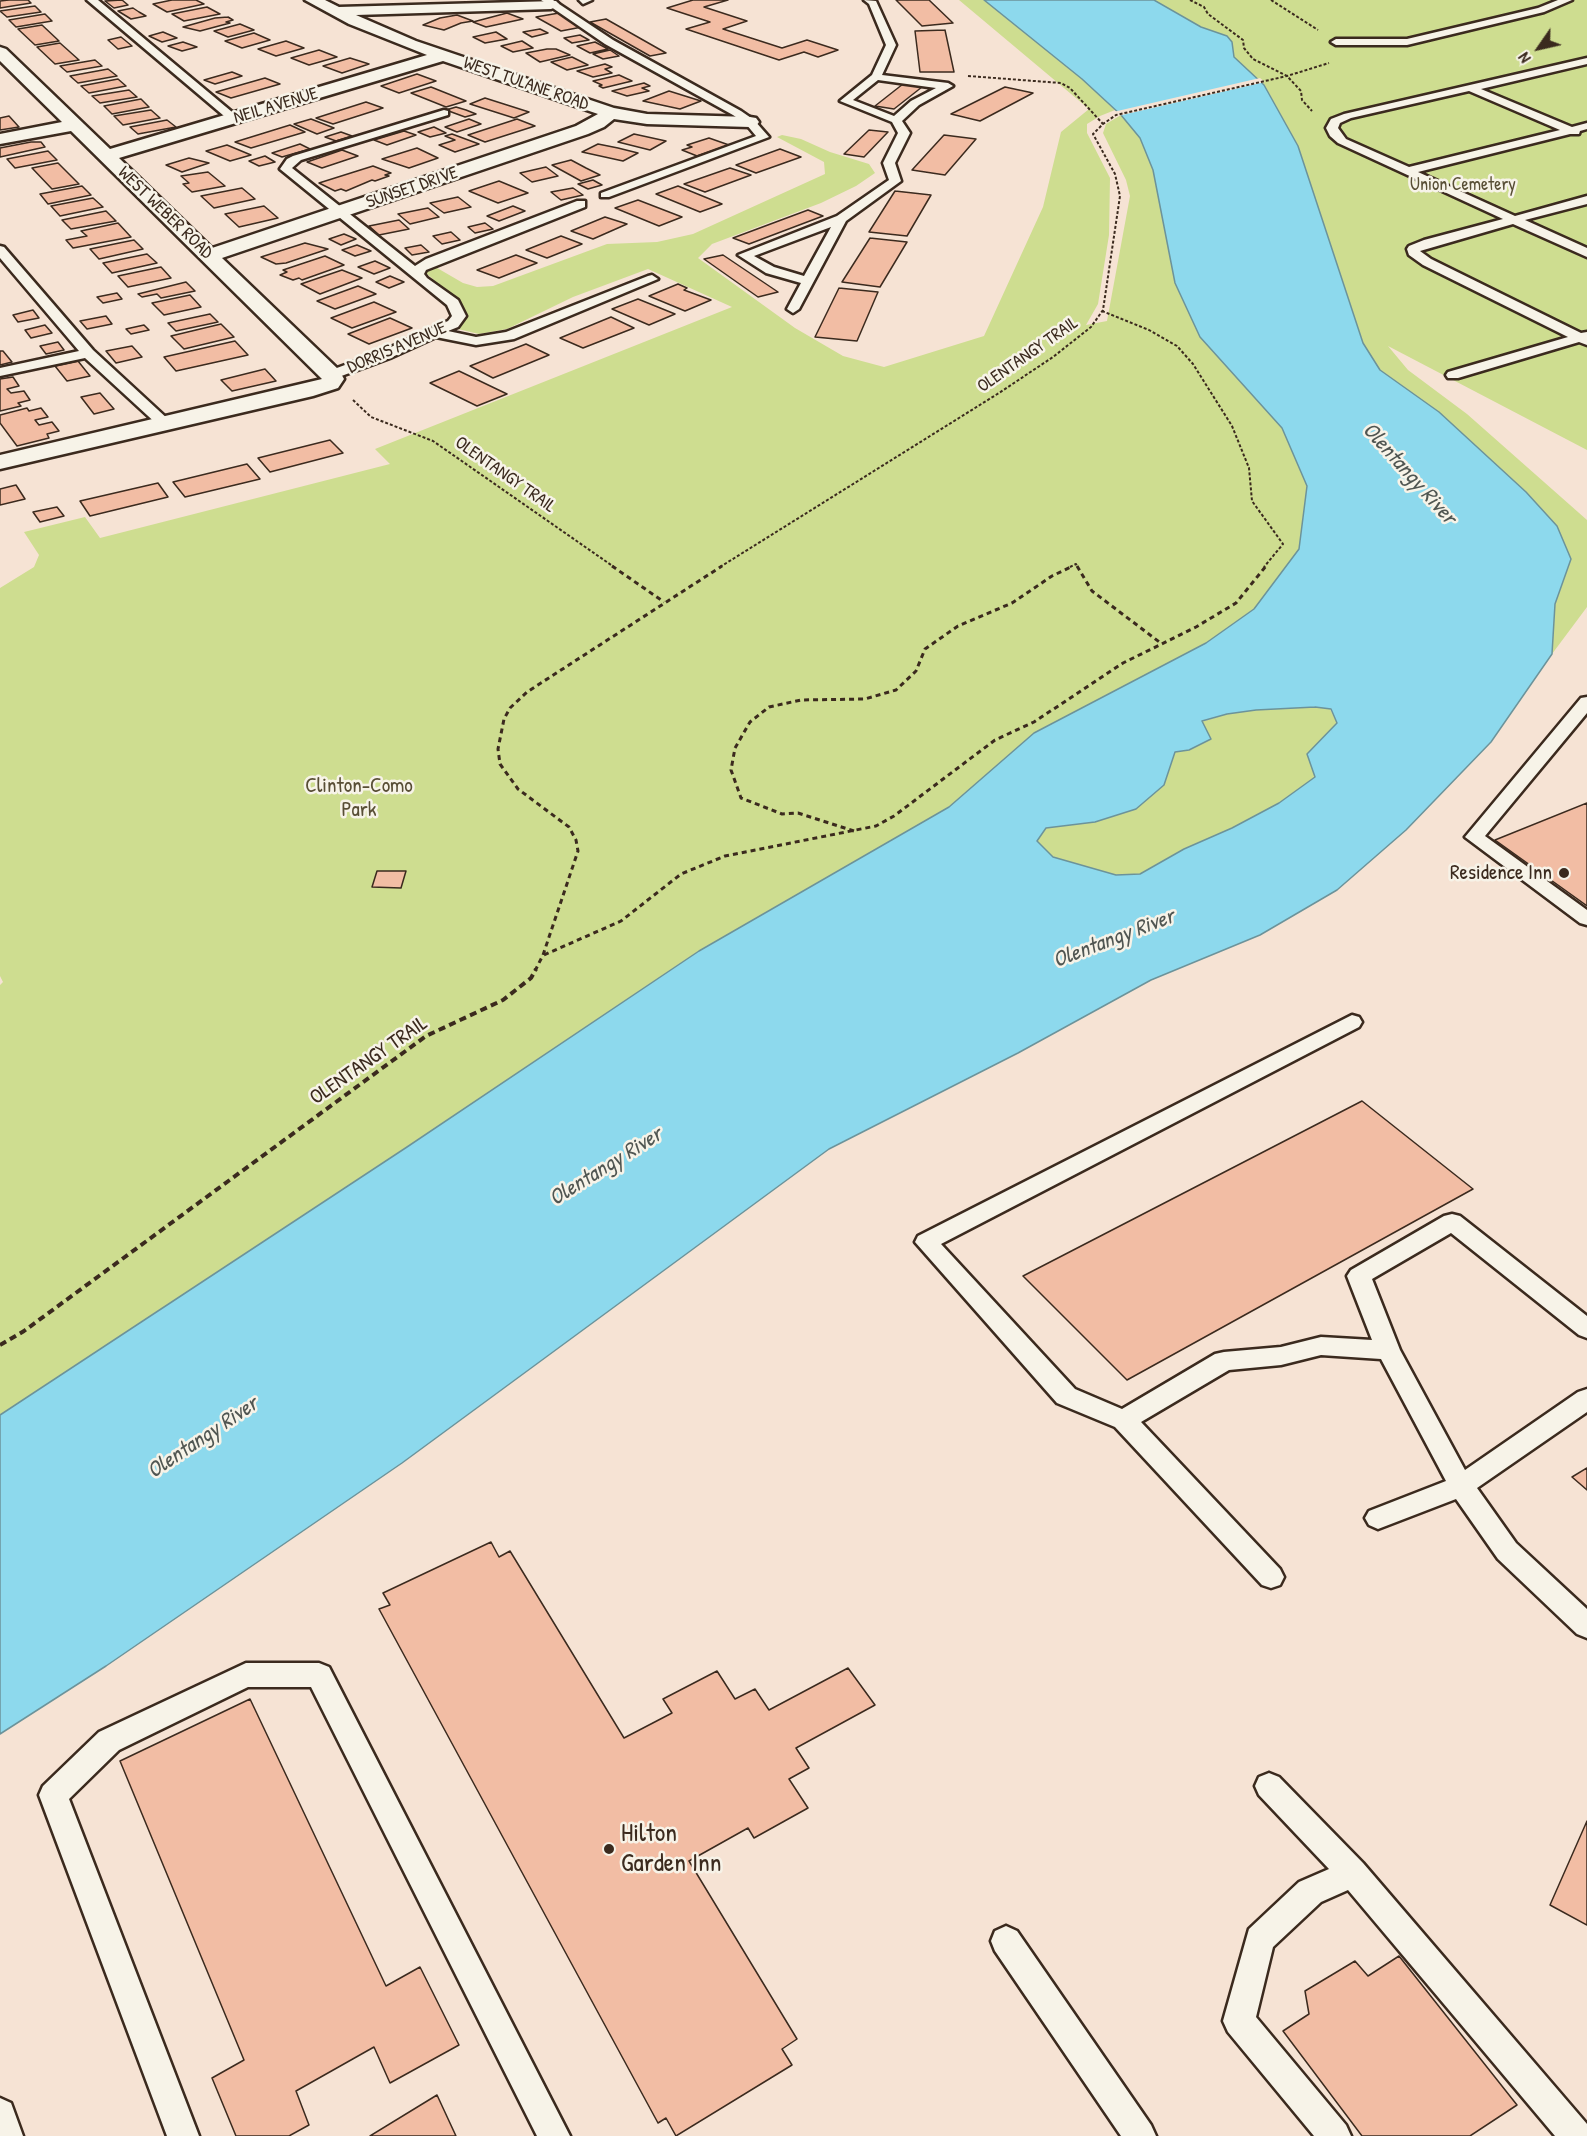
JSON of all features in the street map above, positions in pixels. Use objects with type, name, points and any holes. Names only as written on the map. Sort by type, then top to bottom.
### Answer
[{"type":"street","name":"WEST TULANE ROAD","points":[[313,0],[388,35],[611,113],[647,119],[750,122]]},
{"type":"street","points":[[334,11],[548,2]]},
{"type":"street","name":"WEST WEBER ROAD","points":[[0,52],[209,256],[327,380]]},
{"type":"street","name":"NEIL AVENUE","points":[[107,156],[444,55]]},
{"type":"street","name":"SUNSET DRIVE","points":[[209,256],[582,130],[598,123],[611,113]]},
{"type":"street","points":[[0,139],[75,125]]},
{"type":"street","name":"DORRIS AVENUE","points":[[0,462],[165,424],[327,380]]},
{"type":"lane","points":[[92,0],[234,119]]},
{"type":"lane","points":[[808,281],[770,270],[744,255],[841,219],[895,181],[889,163],[904,133],[896,120],[845,101],[876,77],[891,45],[873,3],[869,0]]},
{"type":"lane","points":[[1336,42],[1407,42],[1541,10],[1567,0]]},
{"type":"lane","points":[[548,2],[609,42],[750,122],[763,137],[605,195]]},
{"type":"lane","points":[[1587,61],[1335,121],[1332,128],[1334,134],[1342,141],[1587,253]]},
{"type":"lane","points":[[876,77],[948,86],[915,103],[896,120]]},
{"type":"lane","points":[[1470,88],[1587,136]]},
{"type":"lane","points":[[444,113],[291,161],[286,169],[288,173],[418,274],[420,268],[430,262],[581,204]]},
{"type":"lane","points":[[1407,171],[1587,126]]},
{"type":"lane","points":[[1585,338],[1415,255],[1413,249],[1587,200]]},
{"type":"lane","points":[[1561,207],[1587,210]]},
{"type":"lane","points":[[793,309],[841,219]]},
{"type":"lane","points":[[0,250],[88,353],[165,424]]},
{"type":"lane","name":"DORRIS AVENUE","points":[[327,380],[453,324],[459,316],[453,303],[423,281],[418,274]]},
{"type":"lane","points":[[436,333],[476,341],[509,336],[652,279]]},
{"type":"lane","points":[[1453,375],[1585,338]]},
{"type":"lane","points":[[0,372],[88,353]]},
{"type":"lane","points":[[1587,702],[1473,837],[1587,919]]},
{"type":"lane","points":[[1271,1577],[1124,1420],[1066,1396],[926,1242],[1352,1022]]},
{"type":"lane","points":[[1587,1329],[1452,1222],[1359,1276],[1388,1350],[1461,1486],[1507,1551],[1587,1626]]},
{"type":"lane","points":[[1124,1420],[1224,1360],[1281,1356],[1321,1346],[1388,1350]]},
{"type":"lane","points":[[1378,1518],[1461,1486],[1587,1399]]},
{"type":"lane","points":[[183,2136],[53,1795],[109,1741],[246,1675],[319,1676],[554,2136]]},
{"type":"lane","points":[[1269,1786],[1353,1873],[1576,2136]]},
{"type":"lane","points":[[1335,2136],[1239,2021],[1260,1939],[1310,1892],[1353,1873]]},
{"type":"lane","points":[[1006,1941],[1140,2136]]},
{"type":"lane","points":[[0,2114],[7,2136]]},
{"type":"path","points":[[1190,0],[1204,7],[1209,14],[1243,40],[1246,53],[1252,59],[1287,76],[1301,91],[1302,100],[1312,111],[1335,121]]},
{"type":"path","points":[[968,76],[1060,83],[1070,88],[1103,124],[1116,115],[1287,76]]},
{"type":"path","name":"OLENTANGY TRAIL","points":[[0,1345],[24,1331],[426,1036],[496,1003],[520,989],[531,978],[543,955],[578,851],[576,840],[568,826],[518,789],[507,777],[500,764],[498,749],[504,719],[510,708],[527,693],[664,602],[1053,357],[1091,327],[1102,311],[1120,196],[1115,174],[1093,134],[1103,124]]},
{"type":"path","points":[[543,955],[621,921],[681,874],[725,856],[876,826],[894,816],[995,740],[1034,722],[1114,669],[1236,603],[1283,544],[1252,501],[1249,468],[1232,426],[1193,364],[1177,346],[1149,330],[1102,311]]},
{"type":"path","name":"OLENTANGY TRAIL","points":[[327,380],[371,417],[433,441],[664,602]]},
{"type":"path","points":[[855,831],[798,813],[782,814],[741,798],[731,770],[735,748],[750,722],[769,707],[780,704],[801,700],[865,699],[896,690],[916,671],[925,649],[958,626],[1012,603],[1052,576],[1076,564],[1092,591],[1162,644]]},
{"type":"green space","name":"Clinton-Como Park","points":[[959,0],[984,0],[1082,79],[1115,110],[1087,124],[1087,133],[1110,178],[1109,235],[1098,304],[1086,325],[1107,321],[1130,196],[1126,180],[1103,133],[1106,124],[1121,115],[1140,138],[1153,169],[1175,283],[1200,337],[1282,428],[1307,486],[1299,549],[1254,609],[1206,643],[1034,733],[949,807],[699,951],[407,1147],[0,1415],[0,985],[3,982],[0,976],[0,588],[34,567],[39,555],[24,532],[85,517],[100,538],[390,464],[375,449],[732,307],[648,269],[573,297],[507,329],[479,334],[458,329],[465,319],[460,304],[425,272],[432,265],[463,283],[477,287],[493,286],[607,244],[657,242],[693,234],[825,174],[824,162],[777,137],[782,135],[801,139],[830,152],[869,164],[875,173],[856,186],[821,203],[712,244],[698,258],[795,328],[843,356],[884,367],[984,336],[1043,207],[1061,132],[1089,109]]},
{"type":"green space","name":"Union Cemetery","points":[[1154,0],[1587,0],[1587,450],[1388,346],[1408,370],[1467,414],[1587,520],[1587,607],[1552,654],[1555,604],[1571,559],[1557,526],[1526,492],[1439,412],[1380,370],[1363,343],[1298,146],[1264,85],[1234,57],[1232,42],[1227,36],[1201,27]]},
{"type":"green space","points":[[1315,707],[1330,709],[1337,723],[1307,754],[1315,777],[1279,803],[1232,828],[1184,849],[1140,874],[1116,875],[1053,857],[1037,841],[1046,828],[1095,822],[1170,764],[1175,752],[1189,750],[1201,722],[1227,714],[1256,710]]},
{"type":"water","name":"Olentangy River","points":[[984,0],[1154,0],[1201,27],[1227,36],[1232,42],[1234,57],[1264,85],[1298,146],[1363,343],[1380,370],[1439,412],[1526,492],[1557,526],[1571,559],[1555,604],[1552,654],[1491,742],[1406,830],[1337,890],[1260,935],[1151,980],[1018,1053],[829,1149],[402,1463],[106,1666],[0,1734],[0,1415],[407,1147],[699,951],[949,807],[1034,733],[1206,643],[1254,609],[1299,549],[1307,486],[1282,428],[1200,337],[1175,283],[1153,170],[1140,138],[1121,115],[1082,79]],"holes":[[[1315,707],[1331,709],[1337,723],[1307,754],[1315,777],[1279,803],[1232,828],[1184,849],[1140,874],[1116,875],[1053,857],[1037,841],[1046,828],[1095,822],[1136,809],[1164,785],[1175,752],[1189,750],[1211,739],[1202,721],[1227,714],[1256,710]]]},
{"type":"pier","points":[[1260,78],[1265,82],[1118,116],[1113,112]]},
{"type":"building","points":[[28,0],[31,3],[0,8],[0,1]]},
{"type":"building","points":[[122,0],[128,5],[114,8],[105,1]]},
{"type":"building","points":[[172,0],[196,0],[204,4],[167,12],[153,4]]},
{"type":"building","points":[[693,0],[728,0],[704,7],[747,21],[723,29],[782,48],[807,40],[838,50],[818,57],[804,52],[779,60],[686,29],[710,22],[667,8]]},
{"type":"building","points":[[896,0],[929,0],[953,23],[922,26]]},
{"type":"building","points":[[35,6],[41,12],[7,17],[0,11]]},
{"type":"building","points":[[207,7],[220,14],[184,21],[172,14]]},
{"type":"building","points":[[133,8],[146,16],[131,19],[118,11]]},
{"type":"building","points":[[507,13],[523,19],[486,27],[473,22]]},
{"type":"building","points":[[559,13],[582,27],[561,31],[536,17]]},
{"type":"building","points":[[45,14],[52,21],[16,27],[9,20]]},
{"type":"building","points":[[457,15],[473,21],[444,30],[423,25],[440,18]]},
{"type":"building","points":[[228,17],[233,20],[226,22],[230,23],[200,31],[183,27],[215,18]]},
{"type":"building","points":[[606,19],[666,53],[650,56],[590,22]]},
{"type":"building","points":[[240,24],[254,30],[228,37],[214,31]]},
{"type":"building","points":[[42,25],[59,41],[35,45],[18,29]]},
{"type":"building","points":[[540,29],[548,33],[532,37],[523,32]]},
{"type":"building","points":[[945,30],[954,72],[920,72],[915,31]]},
{"type":"building","points":[[163,32],[177,38],[162,42],[149,36]]},
{"type":"building","points":[[496,32],[507,39],[485,43],[473,37]]},
{"type":"building","points":[[254,33],[270,40],[242,48],[225,41]]},
{"type":"building","points":[[580,35],[589,40],[572,43],[564,38]]},
{"type":"building","points":[[121,37],[132,46],[118,49],[108,40]]},
{"type":"building","points":[[286,41],[304,48],[276,56],[258,49]]},
{"type":"building","points":[[522,41],[533,48],[513,52],[501,46]]},
{"type":"building","points":[[183,42],[197,47],[182,51],[168,46]]},
{"type":"building","points":[[595,42],[608,49],[590,53],[577,46]]},
{"type":"building","points":[[60,43],[79,60],[55,64],[37,47]]},
{"type":"building","points":[[556,49],[570,55],[540,62],[526,53]]},
{"type":"building","points":[[319,50],[337,57],[309,65],[291,58]]},
{"type":"building","points":[[610,50],[619,56],[603,59],[593,54]]},
{"type":"building","points":[[572,57],[588,65],[567,70],[551,62]]},
{"type":"building","points":[[350,58],[369,64],[342,73],[323,66]]},
{"type":"building","points":[[95,60],[102,66],[67,72],[60,66]]},
{"type":"building","points":[[605,64],[612,67],[605,69],[612,73],[593,77],[577,71]]},
{"type":"building","points":[[108,69],[117,76],[78,83],[70,76]]},
{"type":"building","points":[[232,72],[242,76],[215,84],[204,80]]},
{"type":"building","points":[[417,74],[436,81],[399,93],[381,86]]},
{"type":"building","points":[[619,75],[632,81],[603,88],[599,86],[602,85],[593,81]]},
{"type":"building","points":[[265,78],[280,84],[231,98],[216,92]]},
{"type":"building","points":[[118,79],[126,86],[89,93],[81,86]]},
{"type":"building","points":[[644,83],[650,86],[642,88],[649,91],[627,96],[612,91]]},
{"type":"building","points":[[903,84],[922,87],[894,109],[875,106]]},
{"type":"building","points":[[431,87],[466,101],[446,107],[411,93]]},
{"type":"building","points":[[1005,87],[1033,93],[980,121],[951,114]]},
{"type":"building","points":[[129,90],[137,97],[100,103],[92,96]]},
{"type":"building","points":[[669,91],[701,101],[680,109],[643,101]]},
{"type":"building","points":[[485,98],[529,112],[514,118],[470,104]]},
{"type":"building","points":[[141,99],[149,107],[112,114],[104,106]]},
{"type":"building","points":[[366,102],[383,108],[333,124],[316,118]]},
{"type":"building","points":[[456,107],[476,114],[465,117],[446,110]]},
{"type":"building","points":[[151,110],[160,118],[123,125],[114,116]]},
{"type":"building","points":[[9,116],[19,127],[0,130],[0,118]]},
{"type":"building","points":[[311,119],[334,128],[317,134],[294,124]]},
{"type":"building","points":[[469,119],[481,124],[457,132],[445,127]]},
{"type":"building","points":[[517,119],[535,126],[485,142],[468,135]]},
{"type":"building","points":[[167,120],[176,127],[138,134],[130,127]]},
{"type":"building","points":[[290,125],[305,132],[251,148],[235,142]]},
{"type":"building","points":[[434,127],[446,133],[430,137],[418,132]]},
{"type":"building","points":[[869,130],[888,132],[864,157],[844,154]]},
{"type":"building","points":[[404,131],[416,135],[387,145],[374,140]]},
{"type":"building","points":[[341,132],[352,136],[336,141],[325,137]]},
{"type":"building","points":[[452,134],[479,144],[455,152],[439,145],[455,140],[445,136]]},
{"type":"building","points":[[634,134],[666,141],[650,150],[618,142]]},
{"type":"building","points":[[944,135],[976,139],[945,175],[912,170]]},
{"type":"building","points":[[709,138],[729,145],[697,156],[682,150],[692,147],[687,145]]},
{"type":"building","points":[[41,142],[45,147],[0,157],[0,148]]},
{"type":"building","points":[[300,144],[310,149],[282,157],[272,153]]},
{"type":"building","points":[[598,144],[638,153],[623,161],[582,152]]},
{"type":"building","points":[[227,145],[251,155],[230,161],[206,151]]},
{"type":"building","points":[[417,148],[438,158],[409,168],[382,159]]},
{"type":"building","points":[[780,149],[801,157],[756,173],[736,165]]},
{"type":"building","points":[[342,150],[358,156],[322,168],[307,162]]},
{"type":"building","points":[[48,151],[57,160],[15,168],[7,159]]},
{"type":"building","points":[[265,156],[275,162],[259,166],[249,161]]},
{"type":"building","points":[[189,158],[209,163],[182,172],[166,165]]},
{"type":"building","points":[[571,160],[600,175],[581,181],[552,165]]},
{"type":"building","points":[[58,163],[79,184],[52,189],[32,168]]},
{"type":"building","points":[[373,166],[391,173],[385,175],[389,176],[372,180],[346,191],[341,189],[335,191],[319,183]]},
{"type":"building","points":[[546,167],[558,176],[532,182],[520,173]]},
{"type":"building","points":[[730,168],[751,175],[705,192],[684,184]]},
{"type":"building","points":[[208,172],[225,186],[192,192],[183,184],[189,183],[181,176]]},
{"type":"building","points":[[593,180],[602,185],[588,189],[578,184]]},
{"type":"building","points":[[499,181],[528,193],[498,203],[469,191]]},
{"type":"building","points":[[82,186],[91,195],[48,204],[40,194]]},
{"type":"building","points":[[678,186],[722,204],[700,212],[656,194]]},
{"type":"building","points":[[242,188],[255,199],[214,208],[201,196]]},
{"type":"building","points":[[573,188],[583,195],[561,200],[551,192]]},
{"type":"building","points":[[895,191],[931,195],[907,236],[869,232]]},
{"type":"building","points":[[458,197],[471,207],[444,213],[430,203]]},
{"type":"building","points":[[93,198],[103,207],[60,216],[51,206]]},
{"type":"building","points":[[638,200],[682,217],[659,226],[615,208]]},
{"type":"building","points":[[264,206],[278,218],[239,227],[225,214]]},
{"type":"building","points":[[513,206],[525,211],[499,221],[487,216]]},
{"type":"building","points":[[428,208],[439,217],[410,224],[398,214]]},
{"type":"building","points":[[808,210],[823,216],[749,244],[733,238]]},
{"type":"building","points":[[106,211],[116,221],[71,229],[62,220]]},
{"type":"building","points":[[605,217],[627,224],[593,239],[571,231]]},
{"type":"building","points":[[399,220],[409,229],[379,235],[369,226]]},
{"type":"building","points":[[118,223],[131,237],[73,248],[66,240],[87,236],[81,231]]},
{"type":"building","points":[[485,223],[493,229],[475,233],[468,227]]},
{"type":"building","points":[[451,232],[460,240],[442,244],[433,236]]},
{"type":"building","points":[[344,234],[356,239],[341,245],[329,239]]},
{"type":"building","points":[[561,236],[582,244],[547,258],[526,250]]},
{"type":"building","points":[[870,238],[907,242],[880,287],[842,282]]},
{"type":"building","points":[[134,240],[143,249],[99,259],[90,249]]},
{"type":"building","points":[[305,243],[328,249],[286,263],[276,264],[261,257]]},
{"type":"building","points":[[357,245],[371,251],[355,256],[342,250]]},
{"type":"building","points":[[421,245],[429,252],[412,255],[405,248]]},
{"type":"building","points":[[147,254],[157,263],[112,273],[103,263]]},
{"type":"building","points":[[516,255],[537,263],[499,278],[477,270]]},
{"type":"building","points":[[723,255],[778,292],[758,297],[704,259]]},
{"type":"building","points":[[325,256],[344,265],[302,280],[299,278],[293,280],[280,275],[287,272],[283,270]]},
{"type":"building","points":[[375,261],[390,268],[374,274],[358,267]]},
{"type":"building","points":[[161,267],[171,278],[128,287],[118,276]]},
{"type":"building","points":[[342,270],[362,278],[320,294],[301,284]]},
{"type":"building","points":[[390,276],[404,282],[389,288],[376,282]]},
{"type":"building","points":[[186,282],[195,291],[161,298],[157,294],[142,297],[138,294]]},
{"type":"building","points":[[678,284],[687,288],[684,290],[711,300],[685,311],[649,296]]},
{"type":"building","points":[[358,286],[376,294],[335,309],[317,301]]},
{"type":"building","points":[[839,288],[878,292],[857,341],[815,337]]},
{"type":"building","points":[[117,293],[122,299],[103,303],[97,297]]},
{"type":"building","points":[[190,295],[201,307],[164,315],[152,303]]},
{"type":"building","points":[[638,299],[675,314],[649,325],[612,309]]},
{"type":"building","points":[[374,302],[396,312],[352,328],[331,318]]},
{"type":"building","points":[[33,310],[39,318],[18,322],[13,315]]},
{"type":"building","points":[[210,314],[218,322],[176,331],[168,323]]},
{"type":"building","points":[[106,316],[112,324],[87,329],[80,321]]},
{"type":"building","points":[[611,317],[634,328],[583,348],[560,338]]},
{"type":"building","points":[[390,318],[412,328],[369,344],[348,334]]},
{"type":"building","points":[[221,324],[234,337],[184,349],[171,336]]},
{"type":"building","points":[[45,325],[52,333],[31,338],[25,330]]},
{"type":"building","points":[[144,325],[149,330],[131,334],[126,329]]},
{"type":"building","points":[[235,341],[248,355],[176,371],[164,357]]},
{"type":"building","points":[[58,342],[64,350],[46,354],[40,346]]},
{"type":"building","points":[[526,344],[549,355],[493,378],[470,366]]},
{"type":"building","points":[[132,346],[142,357],[116,363],[106,351]]},
{"type":"building","points":[[0,351],[3,351],[12,362],[0,365]]},
{"type":"building","points":[[78,361],[90,376],[67,381],[55,366]]},
{"type":"building","points":[[265,369],[276,381],[232,391],[221,380]]},
{"type":"building","points":[[459,371],[507,394],[477,406],[430,383]]},
{"type":"building","points":[[13,377],[19,386],[7,389],[11,393],[24,391],[30,400],[18,403],[21,406],[0,411],[0,379]]},
{"type":"building","points":[[100,393],[114,409],[94,414],[81,397]]},
{"type":"building","points":[[27,408],[29,411],[41,408],[48,417],[35,420],[39,425],[52,422],[59,431],[47,434],[49,438],[17,446],[0,423],[0,415]]},
{"type":"building","points":[[330,440],[343,453],[270,472],[258,458]]},
{"type":"building","points":[[247,464],[260,479],[185,497],[173,482]]},
{"type":"building","points":[[158,483],[168,497],[90,516],[80,501]]},
{"type":"building","points":[[16,485],[25,499],[0,505],[0,489]]},
{"type":"building","points":[[57,507],[64,516],[40,522],[33,512]]},
{"type":"building","name":"Residence Inn","points":[[1587,803],[1587,906],[1495,840]]},
{"type":"building","points":[[377,871],[406,871],[401,888],[372,887]]},
{"type":"building","points":[[1362,1101],[1473,1189],[1127,1380],[1023,1276]]},
{"type":"building","points":[[1587,1468],[1587,1490],[1572,1477]]},
{"type":"building","name":"Hilton Garden Inn","points":[[491,1542],[499,1557],[510,1551],[624,1738],[672,1713],[663,1699],[717,1671],[735,1699],[755,1689],[769,1710],[848,1668],[875,1705],[796,1748],[809,1768],[789,1779],[808,1808],[754,1838],[748,1828],[689,1861],[797,2039],[782,2049],[792,2065],[676,2136],[666,2118],[658,2123],[379,1609],[390,1605],[383,1593]]},
{"type":"building","points":[[250,1699],[386,1986],[420,1967],[459,2045],[390,2083],[374,2047],[296,2091],[309,2125],[289,2136],[236,2136],[212,2078],[244,2060],[120,1761]]},
{"type":"building","points":[[1587,1821],[1587,1925],[1550,1905]]},
{"type":"building","points":[[1399,1956],[1517,2105],[1470,2136],[1362,2136],[1283,2031],[1309,2014],[1305,1991],[1355,1961],[1368,1976]]},
{"type":"building","points":[[437,2095],[456,2136],[370,2136]]},
{"type":"place","name":"Residence Inn","points":[[1564,873]]},
{"type":"place","name":"Hilton Garden Inn","points":[[609,1849]]}]
